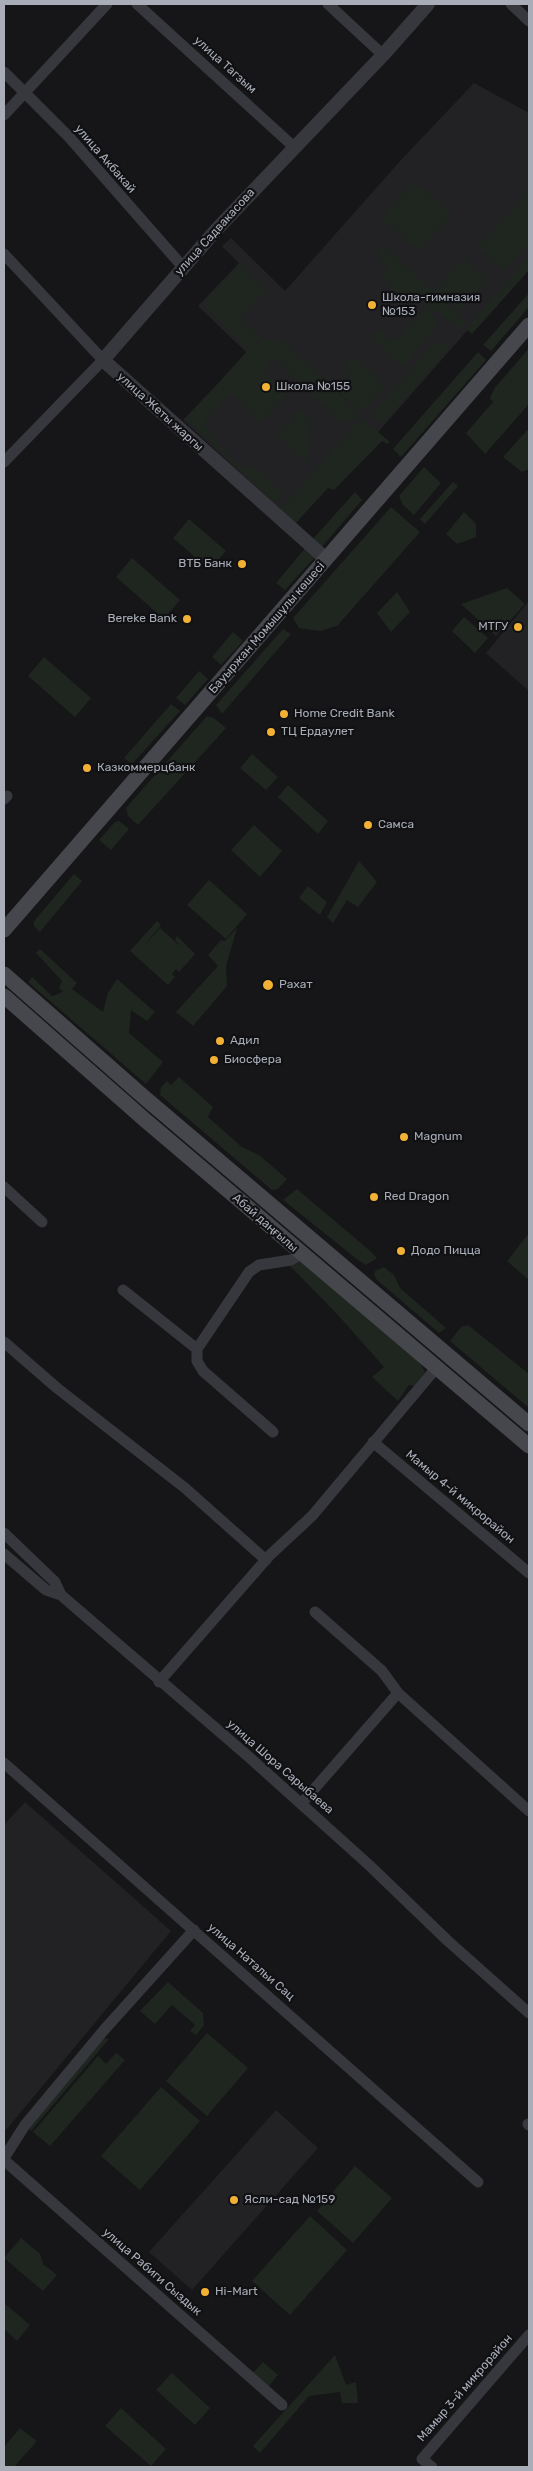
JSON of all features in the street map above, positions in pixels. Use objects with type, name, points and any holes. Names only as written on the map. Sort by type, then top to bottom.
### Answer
[{"type":"main road","name":"Бауыржан Момышұлы көшесі","points":[[4,930],[529,325]]},
{"type":"main road","name":"Абай даңғылы","points":[[4,974],[145,1098],[529,1424]]},
{"type":"main road","name":"Абай даңғылы","points":[[4,996],[302,1254],[529,1446]]},
{"type":"street","points":[[4,115],[107,4]]},
{"type":"street","name":"улица Тагзым","points":[[137,4],[294,147]]},
{"type":"street","points":[[328,4],[383,55]]},
{"type":"street","name":"улица Садвакасова","points":[[5,457],[103,360],[183,267],[294,147],[383,55],[428,4]]},
{"type":"street","points":[[511,4],[529,21]]},
{"type":"street","name":"улица Акбакай","points":[[4,72],[69,138],[183,267]]},
{"type":"street","name":"улица Жеты жаргы","points":[[4,254],[103,360],[326,560]]},
{"type":"street","points":[[4,1187],[42,1222]]},
{"type":"street","points":[[273,1432],[203,1372],[197,1361],[197,1349],[249,1272],[260,1265],[291,1260],[302,1254]]},
{"type":"street","points":[[123,1290],[197,1349]]},
{"type":"street","points":[[4,1342],[57,1388],[186,1488],[266,1560]]},
{"type":"street","points":[[159,1682],[266,1560],[299,1530],[437,1367]]},
{"type":"street","name":"Мамыр 4-й микрорайон","points":[[373,1442],[529,1573]]},
{"type":"street","points":[[4,1533],[56,1582],[61,1594]]},
{"type":"street","name":"улица Шора Сарыбаева","points":[[4,1554],[46,1590],[61,1594],[159,1682],[301,1804],[529,2013]]},
{"type":"street","points":[[315,1612],[382,1671],[398,1693],[529,1811]]},
{"type":"street","points":[[301,1804],[398,1693]]},
{"type":"street","name":"улица Натальи Сац","points":[[4,1763],[478,2182]]},
{"type":"street","points":[[4,2159],[25,2126],[104,2030],[194,1930]]},
{"type":"street","name":"улица Рабиги Сыздык","points":[[4,2159],[282,2405]]},
{"type":"street","name":"Мамыр 3-й микрорайон","points":[[432,2467],[422,2459],[529,2335]]},
{"type":"shaded area","points":[[474,83],[529,113],[529,260],[373,438],[292,520],[183,420],[247,353],[198,306],[239,263],[222,246],[231,238],[285,291],[400,161]]},
{"type":"shaded area","points":[[414,181],[452,214],[419,251],[381,218]]},
{"type":"shaded area","points":[[529,192],[529,243],[503,271],[478,247]]},
{"type":"shaded area","points":[[384,246],[468,323],[460,330],[420,298],[412,306],[381,278],[388,270],[377,255]]},
{"type":"shaded area","points":[[529,256],[529,270],[472,334],[466,329]]},
{"type":"shaded area","points":[[464,258],[487,280],[459,311],[435,290]]},
{"type":"shaded area","points":[[240,265],[266,290],[240,318],[260,338],[253,346],[264,339],[283,342],[335,389],[359,417],[342,423],[274,358],[262,372],[287,395],[261,422],[231,393],[204,422],[211,437],[242,469],[254,465],[284,495],[273,502],[186,419],[249,349],[202,304]]},
{"type":"shaded area","points":[[529,293],[529,307],[491,351],[483,345]]},
{"type":"shaded area","points":[[426,307],[433,315],[437,326],[403,367],[371,338],[379,329],[394,342]]},
{"type":"shaded area","points":[[435,343],[452,344],[383,424],[371,414]]},
{"type":"shaded area","points":[[529,348],[529,404],[485,454],[466,433],[493,402],[490,398],[494,389]]},
{"type":"shaded area","points":[[478,352],[486,360],[401,457],[393,449]]},
{"type":"shaded area","points":[[354,356],[385,385],[366,407],[359,410],[337,390],[351,374],[344,367]]},
{"type":"shaded area","points":[[301,410],[312,419],[306,464],[277,435]]},
{"type":"shaded area","points":[[361,418],[390,442],[387,444],[382,441],[334,490],[328,488],[294,525],[279,511]]},
{"type":"shaded area","points":[[529,428],[529,469],[522,472],[503,457]]},
{"type":"shaded area","points":[[424,467],[441,483],[414,515],[403,505],[399,496]]},
{"type":"shaded area","points":[[453,482],[458,486],[425,524],[420,519]]},
{"type":"shaded area","points":[[355,492],[362,500],[321,548],[312,540]]},
{"type":"shaded area","points":[[391,507],[420,532],[337,626],[320,631],[299,628],[293,618]]},
{"type":"shaded area","points":[[464,512],[476,524],[476,537],[457,544],[446,534]]},
{"type":"shaded area","points":[[189,519],[226,551],[210,570],[173,538]]},
{"type":"shaded area","points":[[306,547],[316,556],[285,590],[276,583]]},
{"type":"shaded area","points":[[132,558],[180,600],[164,619],[116,577]]},
{"type":"shaded area","points":[[507,588],[525,604],[496,636],[461,604]]},
{"type":"shaded area","points":[[397,592],[410,612],[391,632],[377,613]]},
{"type":"shaded area","name":"МТГУ","points":[[529,601],[529,691],[486,653]]},
{"type":"shaded area","points":[[464,617],[488,638],[475,653],[452,631]]},
{"type":"shaded area","points":[[283,629],[291,634],[222,714],[216,705]]},
{"type":"shaded area","points":[[233,632],[243,641],[221,665],[212,657]]},
{"type":"shaded area","points":[[44,657],[91,698],[75,717],[28,676]]},
{"type":"shaded area","points":[[199,671],[208,679],[185,705],[176,698]]},
{"type":"shaded area","points":[[171,704],[180,711],[132,764],[124,758]]},
{"type":"shaded area","points":[[207,716],[214,718],[226,728],[138,825],[128,816],[126,808]]},
{"type":"shaded area","points":[[252,754],[278,777],[266,790],[240,768]]},
{"type":"shaded area","points":[[288,785],[328,821],[318,834],[278,797]]},
{"type":"shaded area","points":[[119,821],[129,829],[111,850],[99,840],[115,822]]},
{"type":"shaded area","points":[[254,825],[282,851],[260,877],[231,850]]},
{"type":"shaded area","points":[[359,861],[377,882],[358,907],[347,900],[333,923],[327,917]]},
{"type":"shaded area","points":[[74,874],[82,881],[40,932],[34,926],[34,921]]},
{"type":"shaded area","points":[[209,880],[247,914],[226,939],[187,905]]},
{"type":"shaded area","points":[[308,886],[327,902],[320,915],[299,898]]},
{"type":"shaded area","points":[[157,921],[161,925],[142,948],[160,928],[181,947],[175,940],[177,936],[195,954],[179,972],[176,969],[172,974],[175,977],[168,985],[130,951]]},
{"type":"shaded area","points":[[237,928],[226,966],[227,986],[193,1026],[176,1012],[218,966],[208,955],[221,940],[225,941]]},
{"type":"shaded area","points":[[40,949],[77,983],[72,989],[103,1012],[108,993],[117,979],[155,1012],[147,1021],[131,1010],[129,1033],[163,1062],[146,1084],[28,982],[32,977],[52,996],[63,992],[59,988],[62,981],[36,953]]},
{"type":"shaded area","points":[[179,1077],[213,1107],[208,1117],[242,1147],[259,1155],[287,1179],[278,1189],[272,1190],[160,1095],[161,1087],[167,1081],[171,1085]]},
{"type":"shaded area","points":[[297,1189],[377,1258],[366,1265],[283,1200]]},
{"type":"shaded area","points":[[529,1233],[529,1280],[507,1261]]},
{"type":"shaded area","points":[[305,1260],[414,1352],[425,1372],[414,1386],[409,1385],[398,1401],[372,1377],[384,1367],[337,1314],[290,1266]]},
{"type":"shaded area","points":[[384,1267],[394,1275],[400,1288],[446,1328],[439,1333],[377,1280],[374,1275],[375,1271]]},
{"type":"shaded area","points":[[468,1325],[529,1374],[529,1408],[450,1341],[461,1327]]},
{"type":"shaded area","points":[[25,1802],[171,1931],[6,2130],[4,2128],[4,1825]]},
{"type":"shaded area","points":[[168,1982],[203,2013],[204,2025],[196,2035],[190,2031],[195,2025],[172,2005],[155,2024],[140,2011]]},
{"type":"shaded area","points":[[207,2033],[248,2068],[207,2116],[166,2081]]},
{"type":"shaded area","points":[[102,2038],[109,2039],[31,2131],[26,2127]]},
{"type":"shaded area","points":[[116,2053],[125,2060],[50,2146],[33,2132],[98,2056],[106,2064]]},
{"type":"shaded area","points":[[161,2087],[200,2121],[140,2190],[101,2156]]},
{"type":"shaded area","name":"Ясли-сад №159","points":[[276,2110],[318,2148],[192,2290],[149,2252]]},
{"type":"shaded area","points":[[355,2166],[392,2198],[353,2243],[317,2211]]},
{"type":"shaded area","points":[[310,2216],[347,2250],[290,2315],[252,2281]]},
{"type":"shaded area","points":[[21,2238],[40,2254],[43,2264],[57,2275],[43,2291],[4,2258]]},
{"type":"shaded area","points":[[4,2303],[30,2325],[17,2341],[4,2329]]},
{"type":"shaded area","points":[[335,2355],[346,2385],[356,2382],[358,2403],[342,2403],[340,2392],[309,2396],[260,2453],[253,2446]]},
{"type":"shaded area","points":[[263,2362],[278,2375],[268,2387],[253,2373]]},
{"type":"shaded area","points":[[172,2373],[210,2408],[195,2425],[156,2390]]},
{"type":"shaded area","points":[[121,2408],[166,2449],[151,2466],[105,2426]]},
{"type":"shaded area","points":[[20,2428],[37,2441],[14,2467],[4,2467],[4,2447]]},
{"type":"place","name":"Школа-гимназия №153","points":[[372,305]]},
{"type":"place","name":"Школа №155","points":[[266,387]]},
{"type":"place","name":"ВТБ Банк","points":[[242,564]]},
{"type":"place","name":"Bereke Bank","points":[[187,619]]},
{"type":"place","name":"МТГУ","points":[[518,627]]},
{"type":"place","name":"Home Credit Bank","points":[[284,714]]},
{"type":"place","name":"ТЦ Ердаулет","points":[[271,732]]},
{"type":"place","name":"Казкоммерцбанк","points":[[87,768]]},
{"type":"place","name":"Самса","points":[[368,825]]},
{"type":"place","name":"Рахат","points":[[268,985]]},
{"type":"place","name":"Адил","points":[[220,1041]]},
{"type":"place","name":"Биосфера","points":[[214,1060]]},
{"type":"place","name":"Magnum","points":[[404,1137]]},
{"type":"place","name":"Red Dragon","points":[[374,1197]]},
{"type":"place","name":"Додо Пицца","points":[[401,1251]]},
{"type":"place","name":"Ясли-сад №159","points":[[234,2200]]},
{"type":"place","name":"Hi-Mart","points":[[205,2292]]}]
